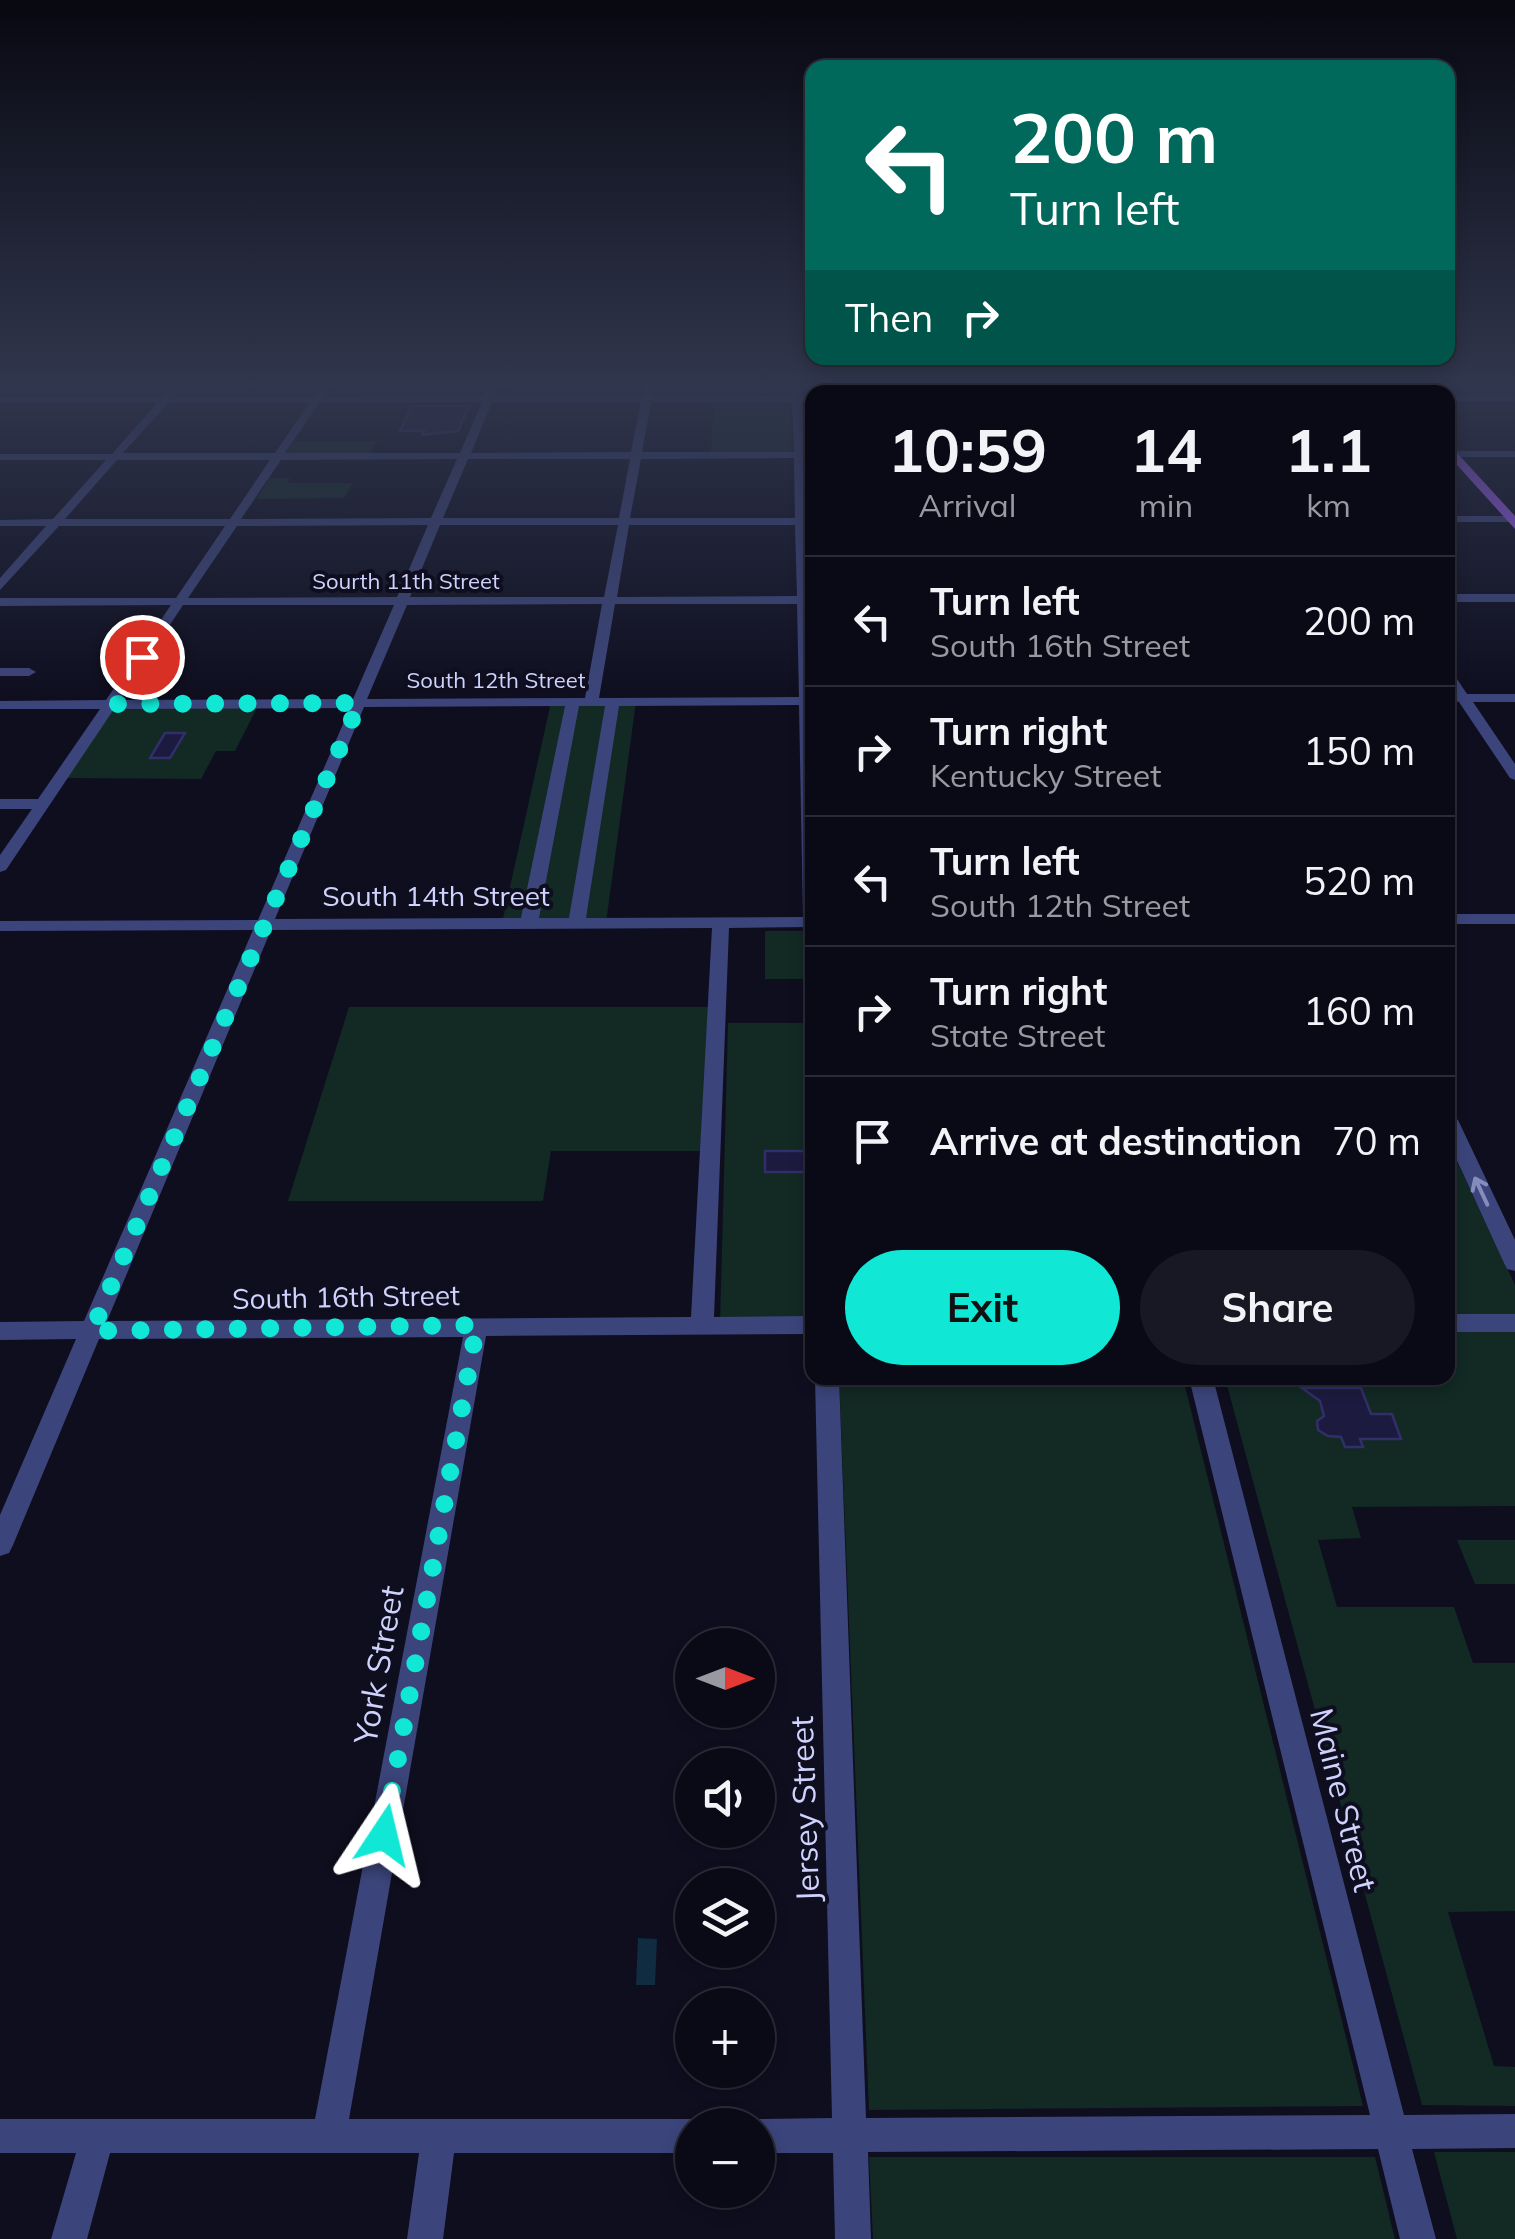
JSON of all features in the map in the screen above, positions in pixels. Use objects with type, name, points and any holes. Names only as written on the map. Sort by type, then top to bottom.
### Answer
[{"type":"main road","points":[[1484,489],[1513,521]]},
{"type":"street","points":[[0,586],[86,489]]},
{"type":"street","points":[[0,867],[255,489]]},
{"type":"street","points":[[0,1545],[450,489]]},
{"type":"street","points":[[591,702],[630,489]]},
{"type":"street","points":[[1455,519],[1513,521]]},
{"type":"street","points":[[0,523],[805,521]]},
{"type":"street","points":[[1455,598],[1515,598]]},
{"type":"street","name":"Sourth 11th Street","points":[[0,602],[805,600]]},
{"type":"street","points":[[0,672],[29,672]]},
{"type":"street","points":[[1455,698],[1515,698]]},
{"type":"street","points":[[1455,698],[1515,775]]},
{"type":"street","name":"South 12th Street","points":[[0,704],[805,701]]},
{"type":"street","points":[[529,923],[573,702]]},
{"type":"street","points":[[577,923],[613,702]]},
{"type":"street","points":[[0,804],[43,804]]},
{"type":"street","points":[[1455,919],[1515,919]]},
{"type":"street","name":"South 14th Street","points":[[0,926],[805,920]]},
{"type":"street","points":[[702,1325],[721,922]]},
{"type":"street","points":[[1455,1135],[1515,1263]]},
{"type":"street","points":[[1455,1323],[1515,1324]]},
{"type":"street","name":"York Street","points":[[330,2136],[477,1325]]},
{"type":"street","name":"South 16th Street","points":[[0,1332],[805,1325]]},
{"type":"street","name":"Jersey Street","points":[[827,1385],[853,2239]]},
{"type":"street","name":"Maine Street","points":[[1202,1385],[1418,2239]]},
{"type":"street","points":[[775,2136],[1515,2130]]},
{"type":"street","points":[[0,2136],[675,2136]]},
{"type":"street","points":[[69,2239],[98,2136]]},
{"type":"street","points":[[425,2239],[439,2136]]},
{"type":"green space","points":[[262,489],[349,489],[344,498],[256,499]]},
{"type":"green space","points":[[551,702],[636,702],[606,923],[502,923]]},
{"type":"green space","points":[[112,706],[258,706],[235,751],[216,751],[201,779],[65,778]]},
{"type":"green space","points":[[765,931],[805,931],[805,979],[765,979]]},
{"type":"green space","points":[[349,1007],[711,1007],[705,1151],[551,1151],[543,1201],[288,1201]]},
{"type":"green space","points":[[728,1023],[805,1023],[805,1325],[720,1324]]},
{"type":"green space","points":[[1455,1158],[1515,1285],[1515,1314],[1455,1314]]},
{"type":"green space","points":[[1515,1331],[1515,1506],[1352,1507],[1361,1538],[1318,1540],[1337,1607],[1454,1607],[1473,1663],[1515,1663],[1515,1911],[1448,1912],[1494,2066],[1515,2067],[1515,2106],[1422,2105],[1227,1385],[1455,1385],[1455,1332]]},
{"type":"green space","points":[[839,1385],[1185,1385],[1363,2106],[869,2110]]},
{"type":"green space","points":[[1457,1540],[1515,1540],[1515,1584],[1475,1584]]},
{"type":"green space","points":[[1434,2152],[1515,2152],[1515,2239],[1457,2239]]},
{"type":"green space","points":[[869,2157],[1375,2157],[1395,2239],[873,2239]]},
{"type":"water","points":[[638,1938],[657,1939],[655,1985],[636,1985]]},
{"type":"building","points":[[165,733],[185,733],[170,758],[150,758]]},
{"type":"building","points":[[765,1151],[805,1151],[805,1172],[765,1172]]},
{"type":"building","points":[[1302,1388],[1361,1388],[1371,1414],[1392,1414],[1401,1439],[1360,1439],[1363,1447],[1345,1447],[1341,1437],[1318,1430],[1317,1421],[1324,1416],[1320,1401]]},
{"type":"route","points":[[142,657],[110,704],[359,703],[92,1331],[477,1325],[384,1835]]}]
